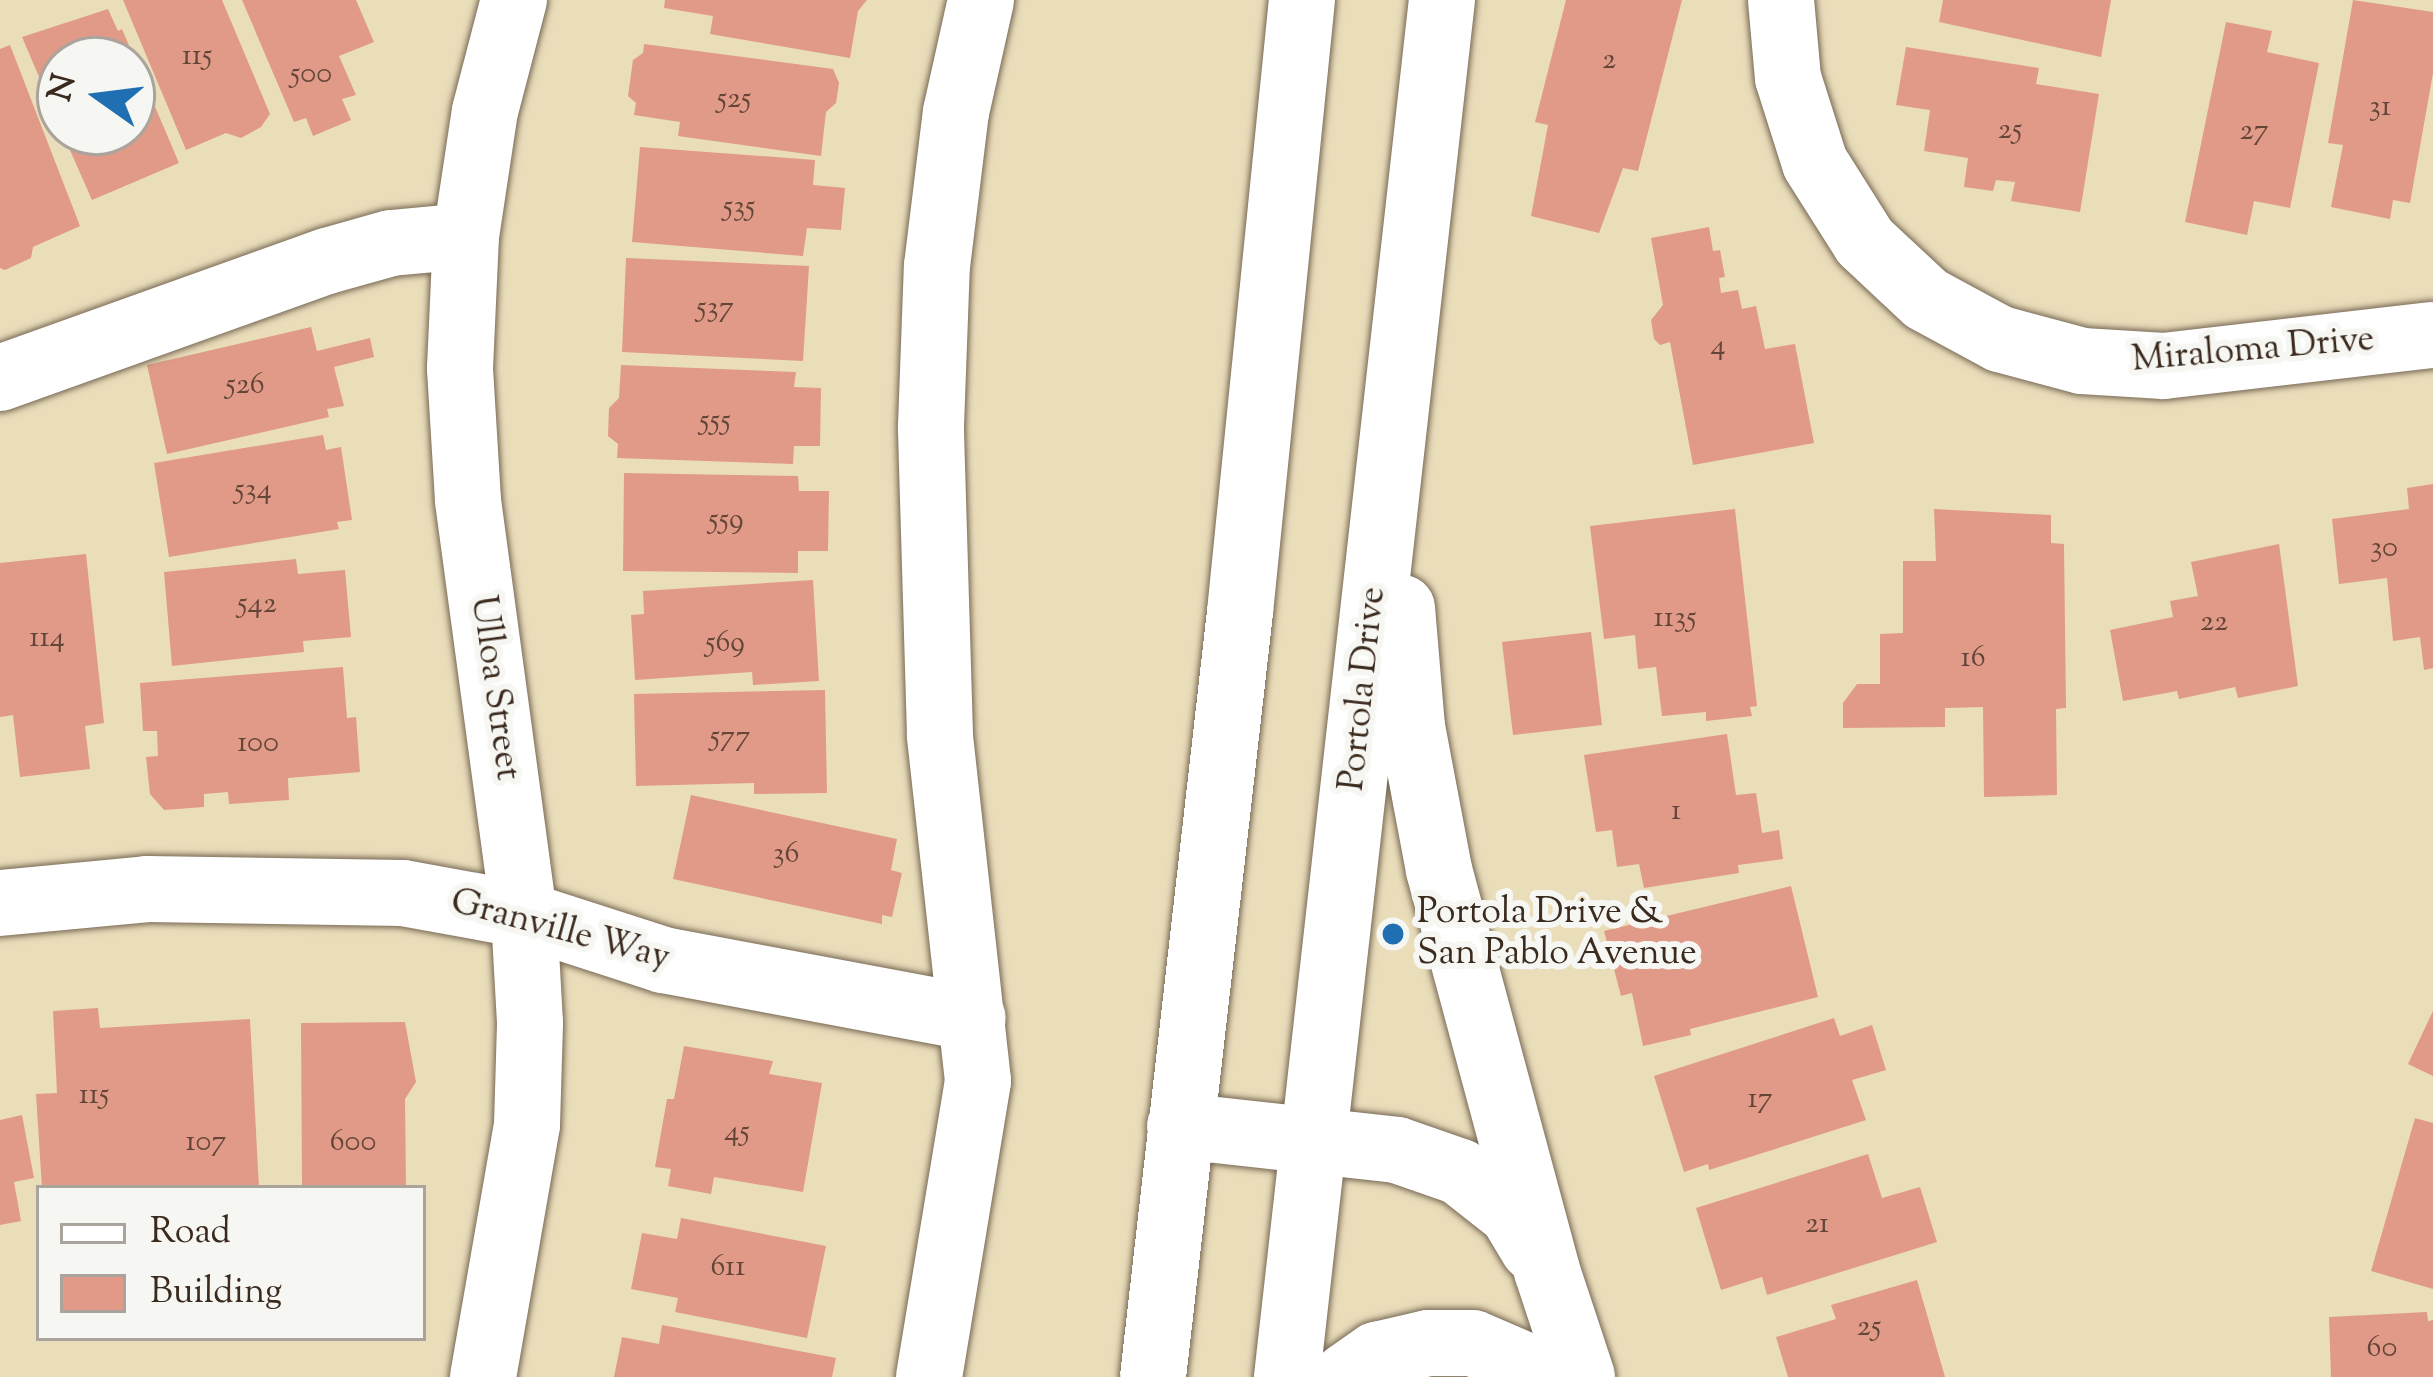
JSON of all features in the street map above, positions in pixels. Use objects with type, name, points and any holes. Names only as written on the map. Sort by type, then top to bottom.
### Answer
[{"type":"main road","name":"Ulloa Street","points":[[483,1377],[526,1125],[530,1023],[524,914],[468,500],[460,368],[466,236],[485,111],[514,0]]},
{"type":"main road","points":[[928,1377],[978,1081],[940,735],[931,426],[937,266],[956,112],[981,0]]},
{"type":"main road","points":[[1153,1377],[1240,612],[1302,0]]},
{"type":"main road","name":"Portola Drive","points":[[1287,1377],[1442,0]]},
{"type":"main road","name":"Miraloma Drive","points":[[1781,0],[1788,78],[1815,163],[1865,242],[1927,299],[2000,339],[2082,361],[2164,366],[2433,335]]},
{"type":"main road","points":[[0,378],[327,261],[391,243],[466,236]]},
{"type":"main road","points":[[1392,443],[1412,727],[1439,869],[1547,1271],[1582,1377]]},
{"type":"main road","name":"Granville Way","points":[[0,903],[147,889],[403,892],[524,914],[663,960],[973,1018]]},
{"type":"main road","points":[[1180,1126],[1397,1150],[1460,1172],[1512,1213],[1547,1271]]},
{"type":"main road","points":[[1345,1377],[1377,1354],[1428,1343],[1473,1343],[1552,1377]]},
{"type":"building","points":[[123,0],[222,0],[270,114],[261,127],[241,138],[226,133],[186,150],[156,79],[156,36],[138,36]]},
{"type":"building","points":[[242,0],[356,0],[374,42],[339,56],[356,95],[342,99],[351,120],[313,136],[306,118],[294,122]]},
{"type":"building","points":[[665,0],[867,0],[858,11],[850,58],[710,34],[713,16],[664,8]]},
{"type":"building","points":[[1566,0],[1682,0],[1638,171],[1623,168],[1599,233],[1531,216],[1548,125],[1535,122]]},
{"type":"building","points":[[1943,0],[2111,0],[2101,57],[1939,22]]},
{"type":"building","points":[[2353,0],[2433,12],[2433,73],[2410,203],[2393,200],[2390,219],[2331,207],[2343,145],[2328,143]]},
{"type":"building","points":[[108,9],[125,36],[36,36],[36,70],[22,37]]},
{"type":"building","points":[[2226,22],[2272,31],[2267,52],[2319,63],[2290,208],[2254,201],[2247,235],[2185,222]]},
{"type":"building","points":[[644,44],[833,69],[839,83],[836,103],[826,112],[821,156],[678,136],[680,122],[634,115],[636,103],[628,96],[633,60],[643,53]]},
{"type":"building","points":[[10,45],[36,112],[36,156],[53,156],[80,226],[33,247],[31,258],[5,270],[0,268],[0,49]]},
{"type":"building","points":[[1906,47],[2039,68],[2036,84],[2099,94],[2080,212],[2011,201],[2015,182],[1996,180],[1993,191],[1964,187],[1968,158],[1924,151],[1930,110],[1896,105]]},
{"type":"building","points":[[156,109],[179,163],[92,200],[73,156],[156,156]]},
{"type":"building","points":[[640,147],[815,160],[813,185],[845,188],[841,230],[807,228],[803,256],[632,242]]},
{"type":"building","points":[[1709,227],[1725,277],[1719,278],[1721,293],[1738,290],[1742,309],[1756,306],[1765,349],[1795,344],[1814,443],[1693,465],[1670,342],[1660,345],[1654,339],[1651,320],[1663,305],[1651,238]]},
{"type":"building","points":[[626,258],[809,266],[803,361],[622,352]]},
{"type":"building","points":[[311,327],[317,351],[370,338],[374,357],[334,367],[344,406],[327,409],[329,417],[167,454],[147,365]]},
{"type":"building","points":[[621,365],[796,372],[794,387],[821,388],[820,446],[794,446],[793,464],[617,458],[618,444],[608,436],[609,408],[619,398]]},
{"type":"building","points":[[323,435],[326,450],[341,447],[352,520],[337,522],[339,529],[169,557],[154,463]]},
{"type":"building","points":[[624,473],[798,476],[799,491],[829,491],[828,551],[798,551],[798,573],[623,571]]},
{"type":"building","points":[[2433,484],[2433,668],[2424,670],[2420,637],[2393,641],[2387,578],[2339,584],[2332,519],[2409,509],[2407,488]]},
{"type":"building","points":[[1735,509],[1757,706],[1750,707],[1752,716],[1706,721],[1706,712],[1662,716],[1656,667],[1638,669],[1635,635],[1604,639],[1590,526]]},
{"type":"building","points":[[1934,509],[2051,515],[2051,543],[2064,544],[2066,708],[2056,709],[2057,795],[1984,797],[1983,707],[1945,708],[1945,727],[1843,728],[1843,703],[1857,684],[1880,684],[1880,634],[1903,633],[1903,561],[1936,561]]},
{"type":"building","points":[[2279,544],[2298,686],[2238,698],[2235,687],[2179,699],[2177,691],[2123,701],[2110,630],[2173,617],[2170,601],[2198,596],[2191,562]]},
{"type":"building","points":[[86,554],[104,723],[85,726],[90,769],[20,777],[13,715],[0,717],[0,563]]},
{"type":"building","points":[[296,559],[298,574],[345,570],[351,637],[303,641],[304,652],[172,666],[164,572]]},
{"type":"building","points":[[813,580],[819,681],[753,685],[752,672],[635,680],[631,615],[644,614],[643,591]]},
{"type":"building","points":[[1591,632],[1602,725],[1513,735],[1502,642]]},
{"type":"building","points":[[343,667],[347,718],[356,717],[360,772],[288,778],[289,800],[229,804],[228,792],[204,794],[204,807],[164,810],[150,794],[146,757],[158,756],[157,731],[143,731],[140,683]]},
{"type":"building","points":[[825,690],[827,793],[754,794],[754,783],[636,786],[634,694]]},
{"type":"building","points":[[1727,734],[1736,795],[1756,793],[1762,833],[1779,830],[1783,859],[1738,865],[1739,873],[1644,888],[1639,864],[1617,867],[1612,830],[1596,832],[1584,755]]},
{"type":"building","points":[[691,795],[897,839],[891,870],[902,873],[892,917],[882,915],[882,924],[673,879]]},
{"type":"building","points":[[1791,886],[1818,997],[1690,1029],[1691,1035],[1643,1046],[1632,993],[1621,996],[1604,931]]},
{"type":"building","points":[[98,1008],[100,1028],[250,1019],[259,1185],[42,1185],[36,1094],[57,1093],[53,1011]]},
{"type":"building","points":[[2433,1011],[2433,1076],[2408,1064]]},
{"type":"building","points":[[1834,1018],[1840,1036],[1872,1025],[1886,1070],[1852,1080],[1866,1120],[1709,1170],[1708,1164],[1684,1172],[1654,1076]]},
{"type":"building","points":[[405,1022],[416,1082],[405,1099],[406,1185],[302,1185],[301,1023]]},
{"type":"building","points":[[684,1046],[773,1061],[769,1074],[822,1083],[803,1192],[714,1177],[711,1194],[668,1186],[671,1169],[655,1167],[667,1099],[674,1099]]},
{"type":"building","points":[[22,1115],[34,1178],[14,1182],[21,1221],[0,1225],[0,1120]]},
{"type":"building","points":[[2415,1118],[2433,1123],[2433,1289],[2371,1271]]},
{"type":"building","points":[[1868,1154],[1882,1198],[1920,1187],[1937,1242],[1767,1295],[1762,1277],[1721,1290],[1696,1208]]},
{"type":"building","points":[[681,1218],[826,1246],[807,1338],[675,1312],[678,1298],[631,1289],[642,1233],[677,1239]]},
{"type":"building","points":[[1917,1280],[1945,1377],[1788,1377],[1776,1337],[1836,1319],[1831,1305]]},
{"type":"building","points":[[2427,1312],[2428,1321],[2433,1320],[2433,1377],[2331,1377],[2329,1317]]},
{"type":"building","points":[[662,1325],[836,1358],[832,1377],[614,1377],[622,1337],[659,1344]]},
{"type":"place","name":"Portola Drive & San Pablo Avenue","points":[[1393,934]]}]
